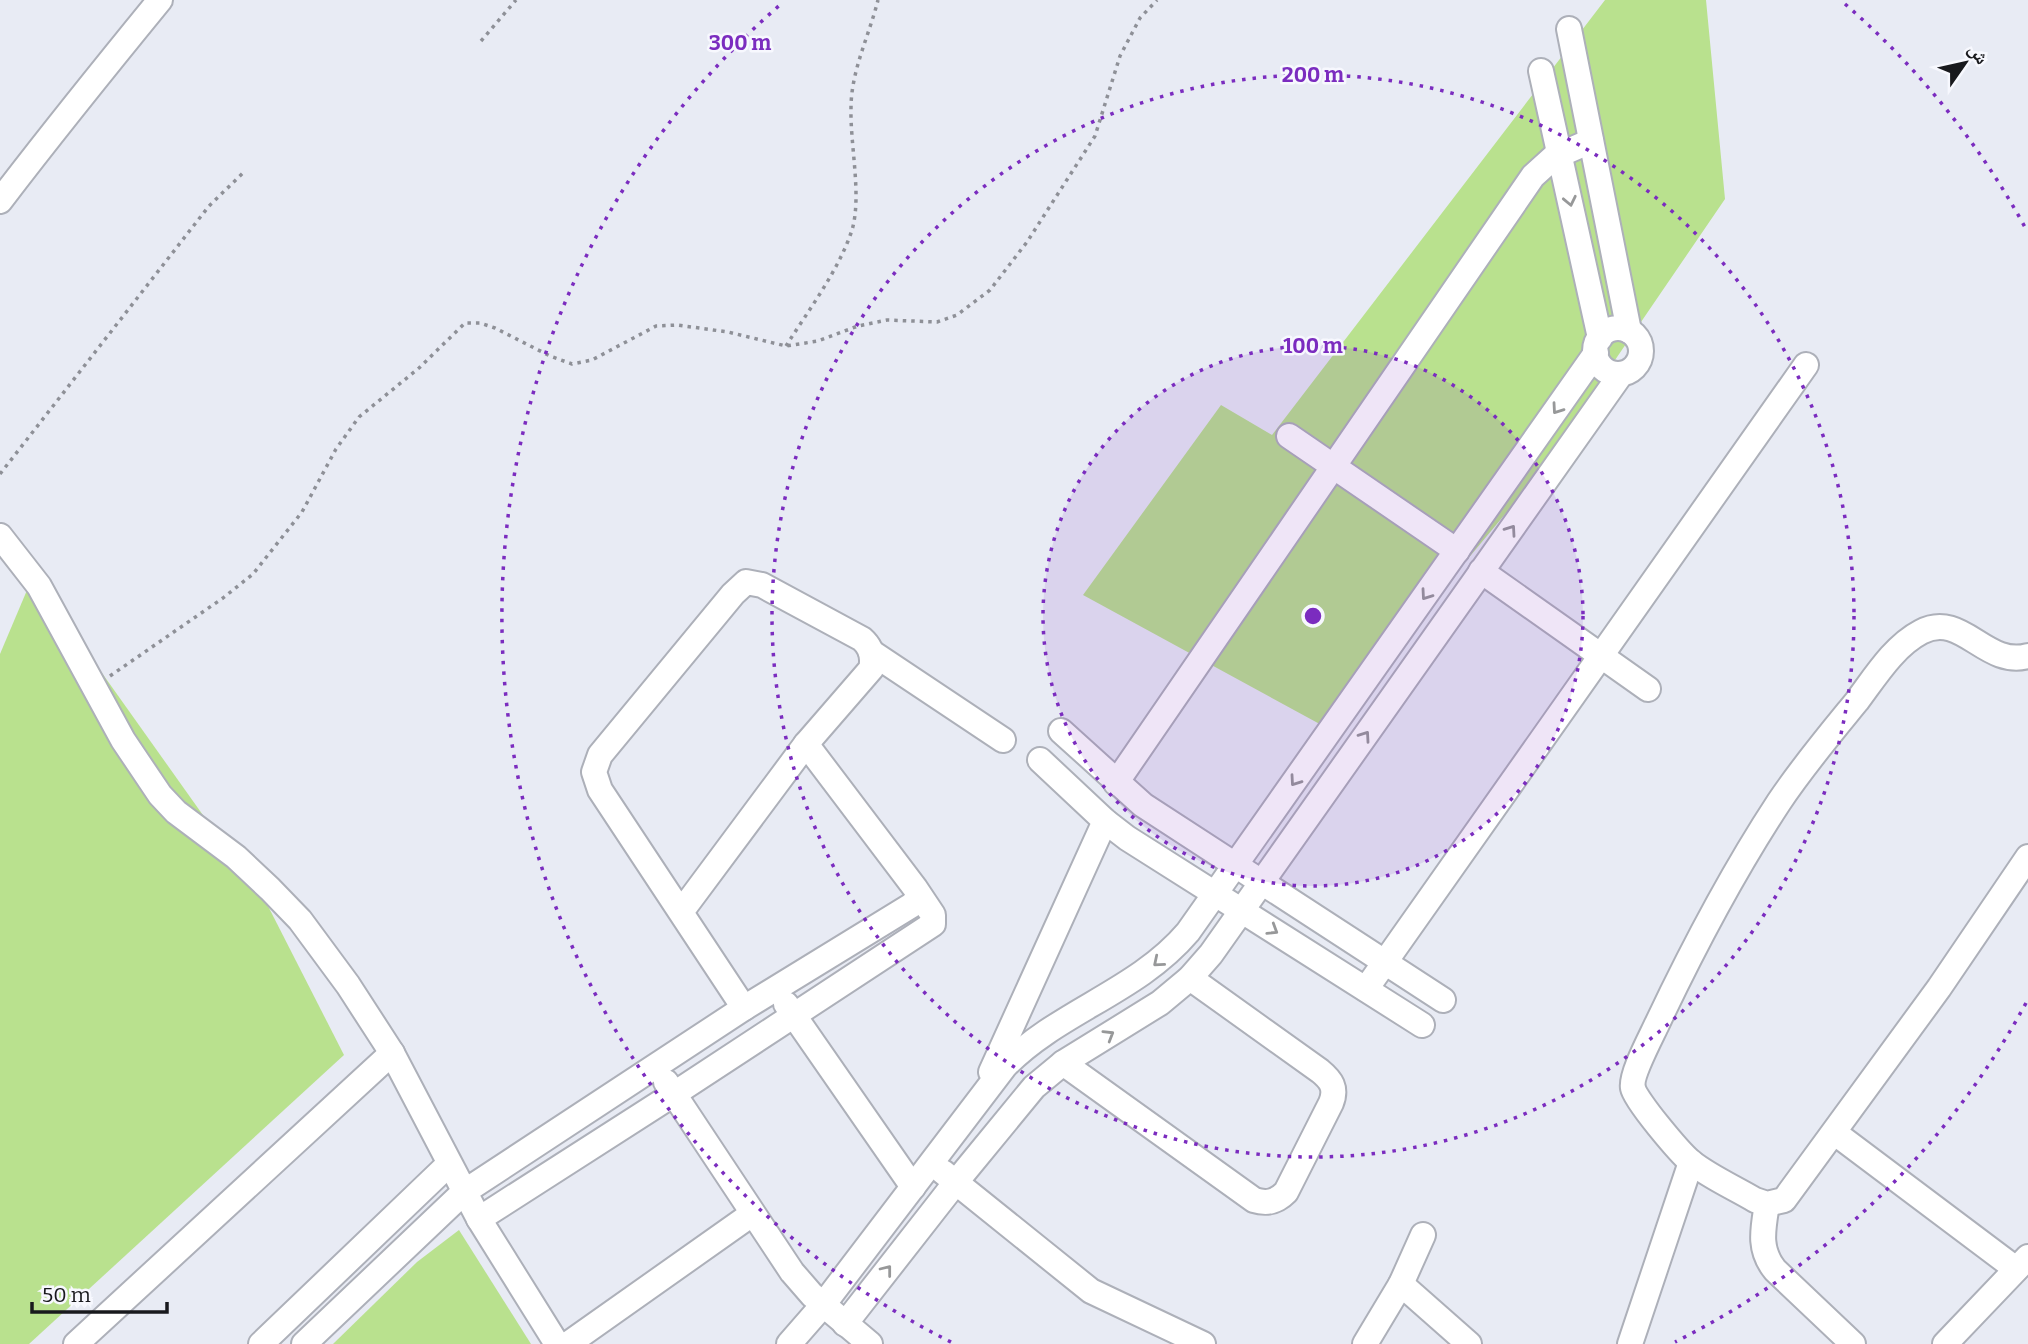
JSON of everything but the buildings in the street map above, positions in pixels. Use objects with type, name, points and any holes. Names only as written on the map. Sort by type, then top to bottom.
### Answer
[{"type":"street","points":[[0,201],[67,118],[96,76],[160,0]]},
{"type":"street","points":[[1569,29],[1629,331]]},
{"type":"street","points":[[1541,71],[1598,346],[1598,360],[1607,371],[1621,374]]},
{"type":"street","points":[[1550,111],[1584,103]]},
{"type":"street","points":[[1116,783],[1532,176],[1546,162],[1591,141]]},
{"type":"street","points":[[789,1344],[823,1305],[1005,1066],[1024,1048],[1154,966],[1188,932],[1598,346],[1613,329],[1629,331],[1636,336],[1642,351],[1636,366],[1621,374],[1211,954],[1190,978],[1160,1003],[1060,1066],[956,1182],[845,1324]]},
{"type":"street","points":[[1366,989],[1806,365]]},
{"type":"street","points":[[1289,436],[1457,551]]},
{"type":"street","points":[[0,536],[39,586],[57,615],[123,740],[160,795],[176,812],[255,874],[282,901],[326,954],[392,1053],[479,1219],[557,1344]]},
{"type":"street","points":[[1481,571],[1648,689]]},
{"type":"street","points":[[681,912],[806,744],[869,672],[873,661],[868,645],[862,639],[762,585],[746,582],[733,594],[600,755],[594,772],[600,789],[744,1008]]},
{"type":"street","points":[[2028,656],[2006,658],[1994,654],[1961,632],[1936,626],[1923,630],[1908,640],[1891,657],[1805,766],[1752,846],[1685,966],[1632,1082],[1636,1097],[1691,1162],[1755,1200],[1767,1204],[1784,1200],[1939,988],[2028,857]]},
{"type":"street","points":[[871,652],[1003,740]]},
{"type":"street","points":[[1061,731],[1116,783],[1157,815],[1263,881],[1443,1000]]},
{"type":"street","points":[[479,1219],[794,1016],[913,938],[934,921],[933,915],[806,744]]},
{"type":"street","points":[[1041,760],[1105,821],[1127,838],[1422,1025]]},
{"type":"street","points":[[979,1098],[1105,821]]},
{"type":"street","points":[[304,1344],[464,1192],[744,1008],[897,915],[915,903],[919,896]]},
{"type":"street","points":[[897,915],[913,938]]},
{"type":"street","points":[[1024,1048],[1060,1066],[1254,1200],[1271,1202],[1286,1192],[1332,1102],[1333,1084],[1320,1071],[1190,978]]},
{"type":"street","points":[[776,989],[913,1187]]},
{"type":"street","points":[[1056,1028],[1060,1066]]},
{"type":"street","points":[[76,1344],[392,1053]]},
{"type":"street","points":[[655,1067],[792,1272],[823,1305],[870,1344]]},
{"type":"street","points":[[1835,1133],[2022,1263],[1945,1344]]},
{"type":"street","points":[[1630,1344],[1691,1162]]},
{"type":"street","points":[[932,1163],[1091,1291],[1203,1344]]},
{"type":"street","points":[[261,1344],[449,1164]]},
{"type":"street","points":[[1767,1204],[1761,1238],[1766,1259],[1853,1344]]},
{"type":"street","points":[[568,1344],[752,1214]]},
{"type":"street","points":[[1365,1344],[1401,1284],[1423,1235]]},
{"type":"street","points":[[1401,1284],[1469,1344]]},
{"type":"path","points":[[481,41],[516,0]]},
{"type":"path","points":[[786,346],[838,261],[852,230],[856,206],[851,106],[856,70],[878,0]]},
{"type":"path","points":[[94,687],[212,606],[253,574],[302,512],[336,449],[359,417],[419,368],[465,323],[480,323],[495,328],[572,364],[592,360],[656,326],[677,325],[728,332],[786,346],[818,341],[858,326],[887,320],[937,322],[957,315],[990,290],[1027,242],[1095,136],[1120,56],[1140,19],[1157,0]]},
{"type":"path","points":[[0,474],[209,206],[245,171]]},
{"type":"green space","points":[[1605,0],[1706,0],[1725,199],[1531,483],[1327,728],[1083,595],[1221,405],[1272,435]]},
{"type":"green space","points":[[33,576],[269,908],[344,1055],[29,1344],[0,1344],[0,654]]},
{"type":"green space","points":[[459,1230],[531,1344],[333,1344],[417,1262]]}]
